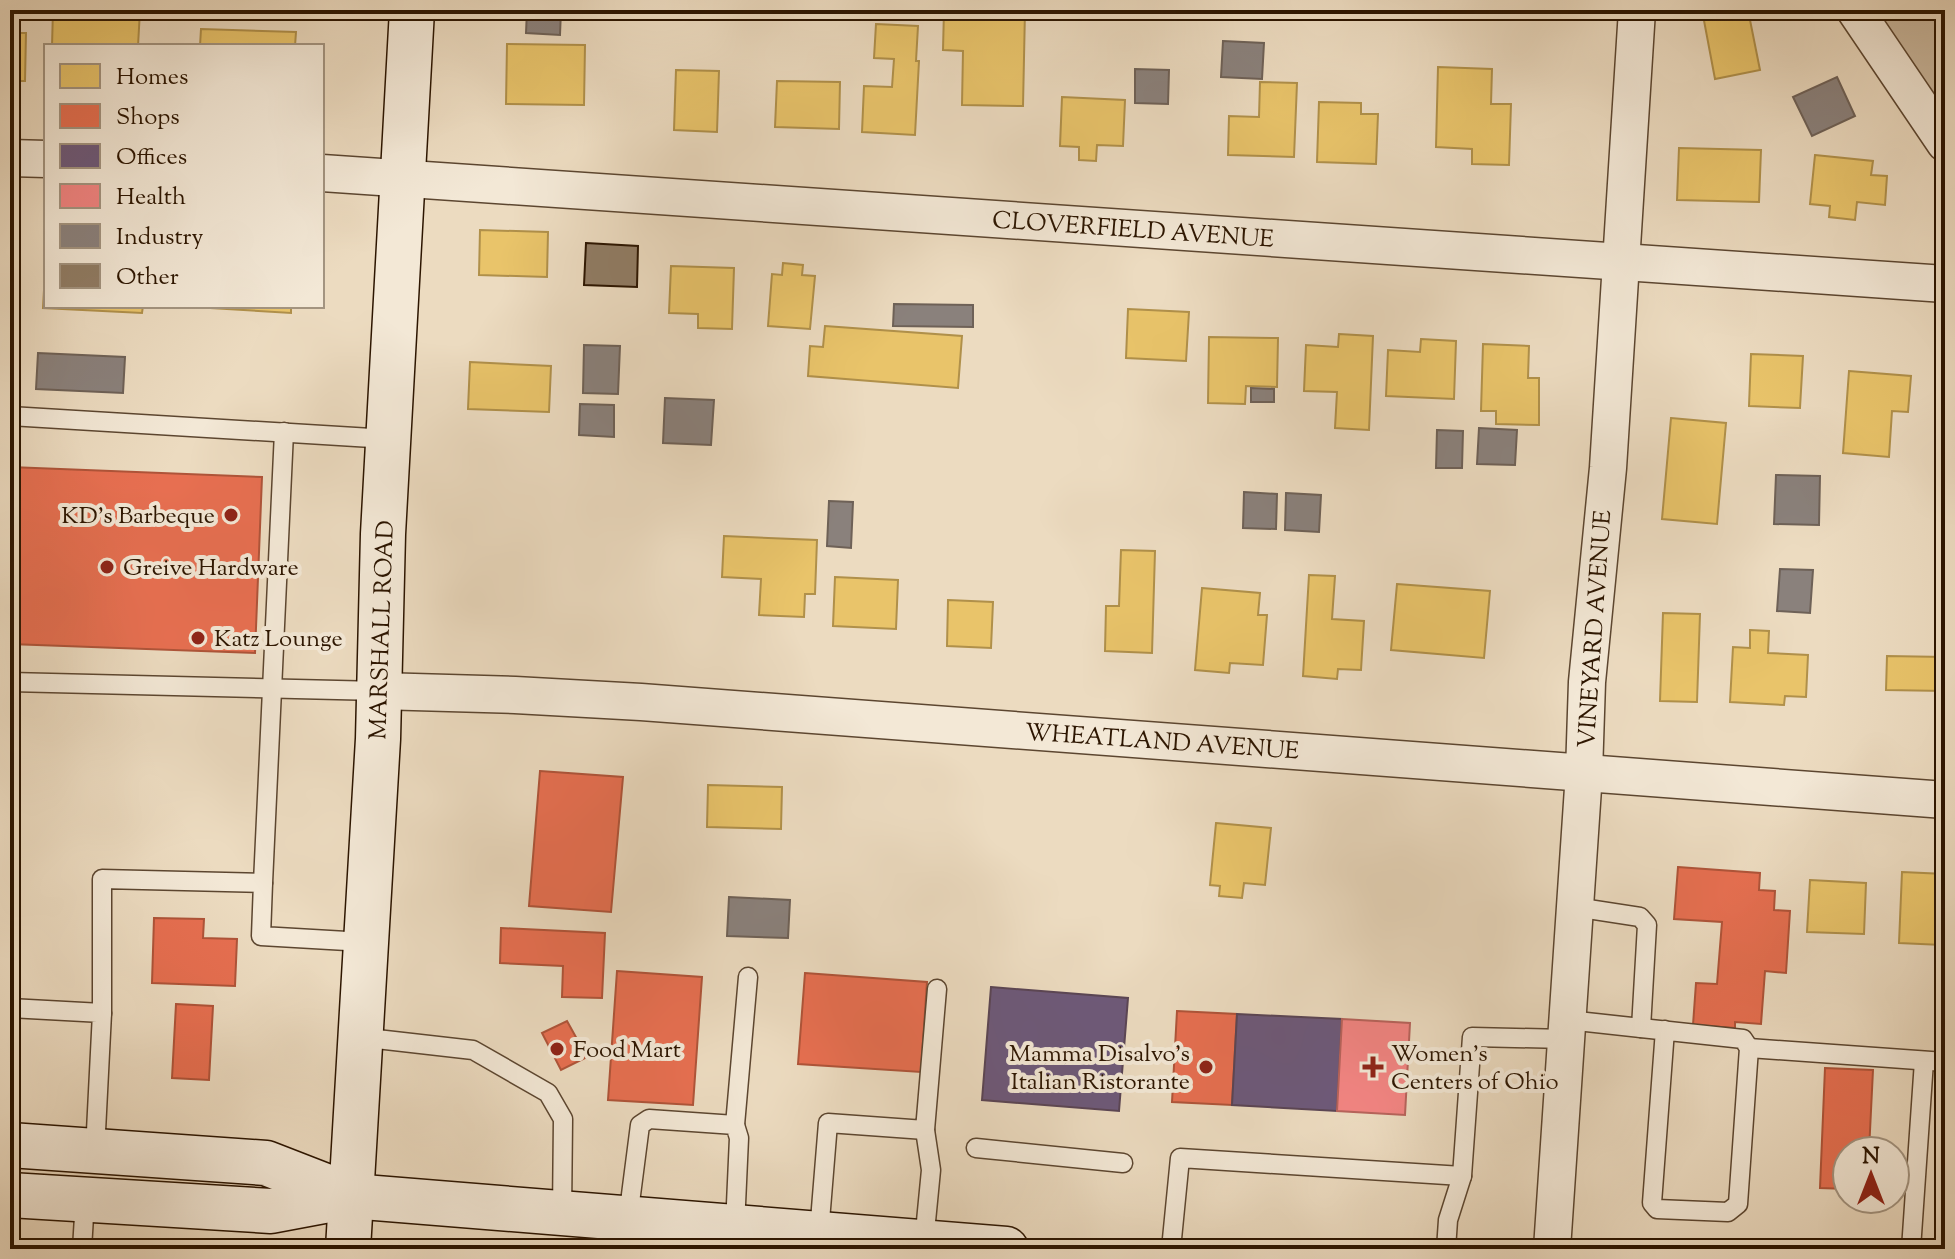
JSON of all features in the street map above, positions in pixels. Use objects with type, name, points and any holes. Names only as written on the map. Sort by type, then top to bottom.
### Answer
[{"type":"main road","name":"MARSHALL ROAD","points":[[348,1249],[378,739],[388,439],[412,10]]},
{"type":"main road","points":[[10,1145],[266,1163],[351,1196]]},
{"type":"main road","points":[[10,1195],[271,1211],[351,1196],[735,1226],[832,1239],[1006,1249]]},
{"type":"street","name":"VINEYARD AVENUE","points":[[1552,1249],[1584,773],[1587,682],[1608,468],[1637,10]]},
{"type":"street","points":[[1855,10],[1945,143]]},
{"type":"street","points":[[10,158],[44,159]]},
{"type":"street","name":"CLOVERFIELD AVENUE","points":[[324,173],[1945,284]]},
{"type":"street","name":"WHEATLAND AVENUE","points":[[379,691],[657,703],[1945,800]]},
{"type":"lane","points":[[10,416],[388,439]]},
{"type":"lane","points":[[284,432],[261,936],[364,942]]},
{"type":"lane","points":[[10,682],[379,691]]},
{"type":"lane","points":[[95,1151],[102,1013],[102,879],[263,883]]},
{"type":"lane","points":[[1575,907],[1640,917],[1647,925],[1641,1028]]},
{"type":"lane","points":[[735,1226],[739,1138],[735,1125],[748,977]]},
{"type":"lane","points":[[924,1242],[931,1170],[925,1130],[937,989]]},
{"type":"lane","points":[[10,1008],[102,1013]]},
{"type":"lane","points":[[1446,1249],[1448,1220],[1462,1176],[1472,1037],[1567,1029],[1641,1028],[1665,1030],[1743,1039],[1749,1048],[1738,1204],[1728,1212],[1657,1209],[1652,1203],[1665,1030]]},
{"type":"lane","points":[[359,1037],[473,1050],[548,1093],[563,1119],[562,1213]]},
{"type":"lane","points":[[1749,1048],[1945,1062]]},
{"type":"lane","points":[[1911,1249],[1924,1061]]},
{"type":"lane","points":[[628,1218],[640,1125],[649,1119],[735,1125]]},
{"type":"lane","points":[[832,1239],[828,1123],[925,1130]]},
{"type":"lane","points":[[976,1148],[1123,1163]]},
{"type":"lane","points":[[1171,1249],[1180,1158],[1462,1176]]},
{"type":"lane","points":[[82,1249],[85,1200]]},
{"type":"shaded area","points":[[1855,10],[1945,10],[1945,110],[1929,119]]},
{"type":"building: Homes","points":[[53,10],[140,10],[138,44],[52,44]]},
{"type":"building: Homes","points":[[944,10],[1025,10],[1023,106],[962,105],[963,51],[943,50]]},
{"type":"building: Homes","points":[[1702,10],[1748,10],[1760,70],[1715,79]]},
{"type":"building: Homes","points":[[876,24],[918,26],[915,135],[862,132],[864,86],[892,87],[894,59],[874,58]]},
{"type":"building: Homes","points":[[201,29],[296,32],[295,44],[200,44]]},
{"type":"building: Homes","points":[[10,33],[26,33],[25,81],[10,81]]},
{"type":"building: Homes","points":[[507,44],[585,45],[584,105],[506,104]]},
{"type":"building: Homes","points":[[1438,67],[1492,69],[1491,104],[1511,104],[1509,165],[1472,164],[1472,149],[1436,147]]},
{"type":"building: Homes","points":[[676,70],[719,71],[717,132],[674,130]]},
{"type":"building: Homes","points":[[777,81],[840,82],[839,129],[775,127]]},
{"type":"building: Homes","points":[[1260,82],[1297,83],[1294,157],[1228,155],[1229,116],[1259,117]]},
{"type":"building: Homes","points":[[1062,97],[1125,100],[1123,146],[1097,145],[1096,161],[1079,160],[1079,147],[1060,146]]},
{"type":"building: Homes","points":[[1319,102],[1361,103],[1361,114],[1378,114],[1376,164],[1317,162]]},
{"type":"building: Homes","points":[[1679,148],[1761,150],[1759,202],[1677,200]]},
{"type":"building: Homes","points":[[1815,155],[1873,161],[1871,175],[1887,176],[1885,205],[1857,202],[1855,220],[1829,217],[1830,206],[1810,204]]},
{"type":"building: Homes","points":[[480,230],[548,232],[547,277],[479,275]]},
{"type":"building: Homes","points":[[783,263],[803,265],[802,275],[815,276],[810,329],[768,326],[772,274],[782,275]]},
{"type":"building: Homes","points":[[671,266],[734,268],[732,329],[698,328],[698,314],[669,313]]},
{"type":"building: Homes","points":[[44,290],[44,308],[143,308],[142,313],[43,308]]},
{"type":"building: Homes","points":[[211,308],[291,308],[291,313]]},
{"type":"building: Homes","points":[[1128,309],[1189,312],[1186,361],[1126,358]]},
{"type":"building: Homes","points":[[825,326],[962,336],[958,388],[808,376],[810,346],[823,347]]},
{"type":"building: Homes","points":[[1339,334],[1373,336],[1369,430],[1335,428],[1337,392],[1304,391],[1306,345],[1338,347]]},
{"type":"building: Homes","points":[[1209,337],[1278,338],[1277,387],[1246,386],[1245,404],[1208,403]]},
{"type":"building: Homes","points":[[1421,339],[1456,341],[1454,399],[1386,396],[1388,350],[1420,352]]},
{"type":"building: Homes","points":[[1483,344],[1529,346],[1528,378],[1539,378],[1539,425],[1496,424],[1496,411],[1481,411]]},
{"type":"building: Homes","points":[[1751,354],[1803,356],[1800,408],[1749,406]]},
{"type":"building: Homes","points":[[470,362],[551,366],[549,412],[468,409]]},
{"type":"building: Homes","points":[[1849,371],[1911,376],[1908,412],[1892,411],[1889,457],[1843,453]]},
{"type":"building: Homes","points":[[1671,418],[1726,423],[1717,524],[1662,519]]},
{"type":"building: Homes","points":[[724,536],[817,540],[815,594],[805,594],[804,617],[759,615],[761,579],[722,577]]},
{"type":"building: Homes","points":[[1121,550],[1155,551],[1152,653],[1105,651],[1106,606],[1119,606]]},
{"type":"building: Homes","points":[[1309,575],[1335,576],[1332,619],[1364,621],[1361,670],[1338,669],[1337,679],[1303,676]]},
{"type":"building: Homes","points":[[835,577],[898,580],[896,629],[833,626]]},
{"type":"building: Homes","points":[[1397,584],[1490,591],[1484,658],[1391,650]]},
{"type":"building: Homes","points":[[1202,588],[1260,593],[1258,615],[1267,615],[1263,665],[1230,663],[1229,673],[1195,670]]},
{"type":"building: Homes","points":[[948,600],[993,602],[991,648],[947,646]]},
{"type":"building: Homes","points":[[1663,613],[1700,614],[1697,702],[1660,701]]},
{"type":"building: Homes","points":[[1750,630],[1769,631],[1768,653],[1808,655],[1806,697],[1785,696],[1784,705],[1730,702],[1733,647],[1750,648]]},
{"type":"building: Homes","points":[[1887,656],[1945,657],[1945,691],[1886,690]]},
{"type":"building: Homes","points":[[708,785],[782,787],[781,829],[707,827]]},
{"type":"building: Homes","points":[[1216,823],[1271,828],[1265,885],[1244,883],[1242,898],[1219,896],[1220,886],[1210,885]]},
{"type":"building: Homes","points":[[1902,872],[1945,874],[1942,945],[1899,943]]},
{"type":"building: Homes","points":[[1810,880],[1866,883],[1864,934],[1807,932]]},
{"type":"building: Shops","points":[[10,467],[262,477],[255,653],[10,644]]},
{"type":"building: Shops","points":[[540,771],[623,777],[611,912],[529,906]]},
{"type":"building: Shops","points":[[1678,867],[1760,873],[1759,890],[1775,891],[1774,910],[1790,911],[1786,973],[1765,971],[1761,1024],[1735,1022],[1735,1028],[1693,1025],[1696,983],[1717,984],[1722,922],[1674,919]]},
{"type":"building: Shops","points":[[154,918],[204,919],[203,938],[237,939],[235,986],[152,983]]},
{"type":"building: Shops","points":[[501,928],[605,933],[602,998],[562,997],[563,966],[500,963]]},
{"type":"building: Shops","points":[[617,971],[702,977],[693,1105],[608,1100]]},
{"type":"building: Shops","points":[[805,973],[927,982],[921,1072],[798,1064]]},
{"type":"building: Shops","points":[[176,1004],[213,1006],[209,1080],[172,1078]]},
{"type":"building: Shops","points":[[1177,1011],[1237,1014],[1232,1105],[1172,1102]]},
{"type":"building: Shops","points":[[567,1021],[587,1057],[561,1070],[542,1033]]},
{"type":"building: Shops","points":[[1825,1068],[1873,1070],[1870,1135],[1831,1135],[1831,1188],[1820,1188]]},
{"type":"building: Offices","points":[[991,987],[1128,998],[1119,1111],[982,1100]]},
{"type":"building: Offices","points":[[1237,1014],[1342,1019],[1337,1111],[1232,1105]]},
{"type":"building: Health","name":"Women's Centers of Ohio","points":[[1342,1019],[1410,1023],[1405,1115],[1337,1111]]},
{"type":"building: Industry","points":[[527,10],[561,10],[560,35],[526,33]]},
{"type":"building: Industry","points":[[1223,41],[1264,43],[1262,79],[1221,77]]},
{"type":"building: Industry","points":[[1135,69],[1169,70],[1168,104],[1135,103]]},
{"type":"building: Industry","points":[[1837,77],[1855,116],[1812,136],[1793,97]]},
{"type":"building: Industry","points":[[894,304],[973,305],[973,327],[893,326]]},
{"type":"building: Industry","points":[[584,345],[620,346],[618,394],[583,393]]},
{"type":"building: Industry","points":[[38,353],[125,357],[123,393],[36,389]]},
{"type":"building: Industry","points":[[1251,388],[1274,389],[1274,402],[1251,402]]},
{"type":"building: Industry","points":[[665,398],[714,400],[711,445],[663,443]]},
{"type":"building: Industry","points":[[580,404],[614,405],[614,437],[579,435]]},
{"type":"building: Industry","points":[[1479,428],[1517,430],[1515,465],[1477,464]]},
{"type":"building: Industry","points":[[1437,430],[1463,431],[1462,468],[1436,468]]},
{"type":"building: Industry","points":[[1776,475],[1820,476],[1819,525],[1774,524]]},
{"type":"building: Industry","points":[[1244,492],[1277,494],[1276,529],[1243,528]]},
{"type":"building: Industry","points":[[1286,493],[1321,495],[1319,532],[1285,530]]},
{"type":"building: Industry","points":[[829,501],[853,502],[851,548],[827,546]]},
{"type":"building: Industry","points":[[1780,569],[1813,570],[1810,613],[1777,611]]},
{"type":"building: Industry","points":[[729,897],[790,900],[788,938],[727,936]]},
{"type":"building: Other","points":[[586,243],[638,246],[637,287],[584,285]]},
{"type":"place","name":"KD's Barbeque","points":[[231,515]]},
{"type":"place","name":"Greive Hardware","points":[[107,567]]},
{"type":"place","name":"Katz Lounge","points":[[198,638]]},
{"type":"place","name":"Food Mart","points":[[557,1049]]},
{"type":"place","name":"Mamma Disalvo's Italian Ristorante","points":[[1206,1067]]},
{"type":"place","name":"Women's Centers of Ohio","points":[[1373,1067]]}]
